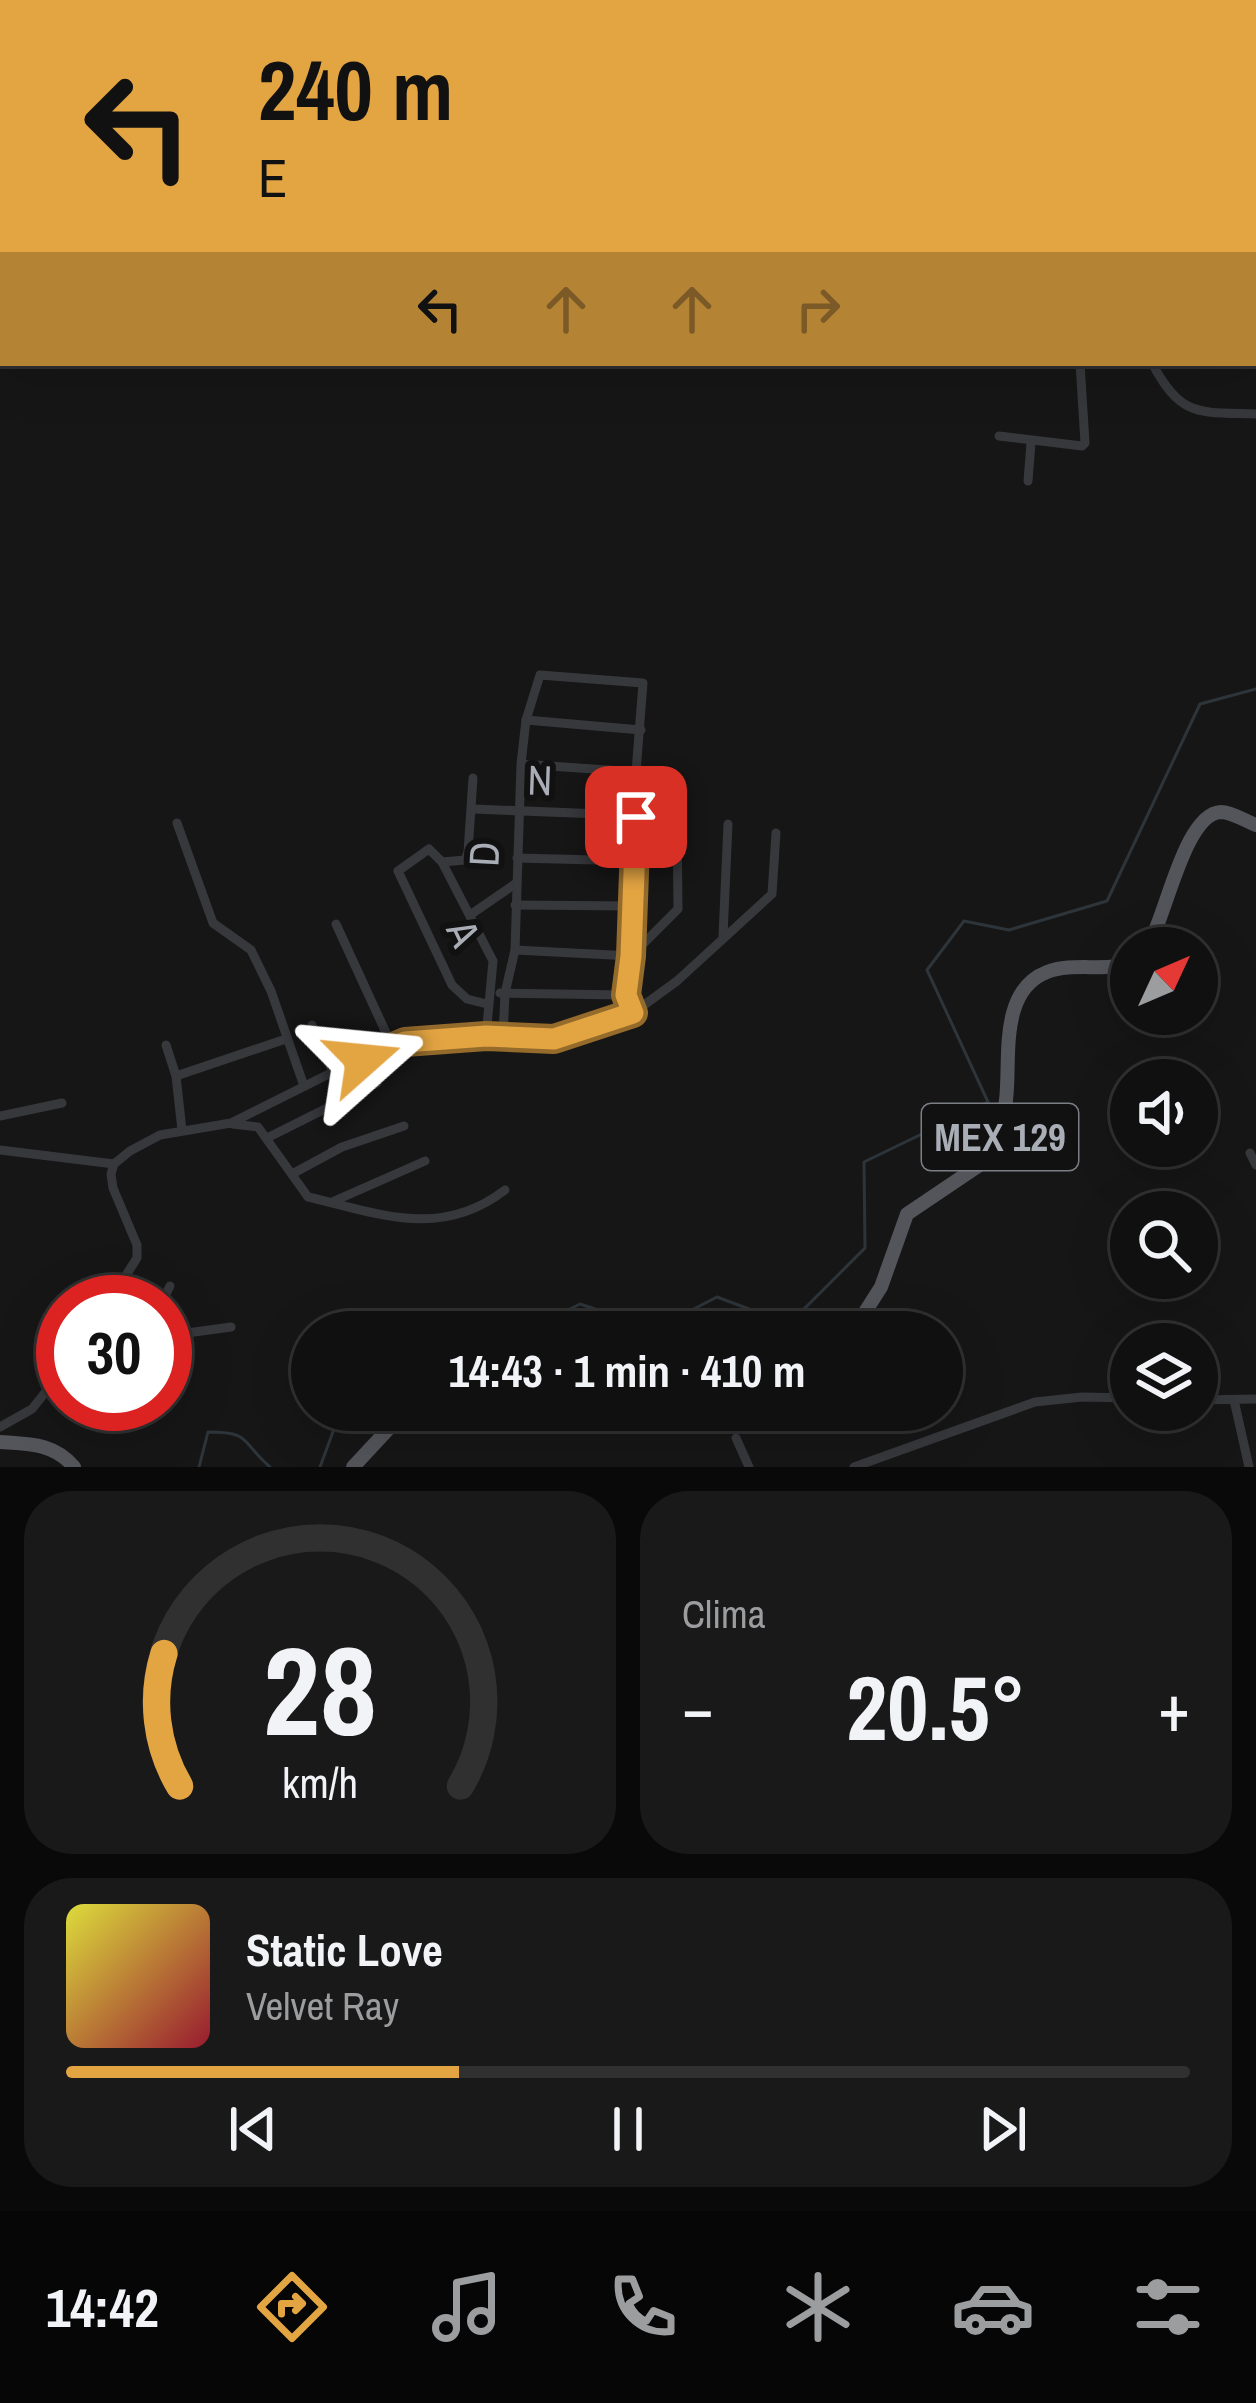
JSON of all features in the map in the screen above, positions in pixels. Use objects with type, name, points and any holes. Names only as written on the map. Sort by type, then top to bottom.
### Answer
[{"type":"main road","points":[[1160,927],[1183,853],[1205,818],[1221,812],[1256,825]]},
{"type":"main road","name":"MEX 129","points":[[865,1311],[880,1287],[907,1214],[994,1156],[1007,1096],[1009,1033],[1025,988],[1043,973],[1110,969]]},
{"type":"main road","points":[[353,1467],[386,1431]]},
{"type":"main road","points":[[0,1442],[56,1450],[74,1467]]},
{"type":"street","points":[[999,436],[1082,446],[1080,366]]},
{"type":"street","points":[[1154,366],[1168,393],[1182,405],[1201,413],[1256,414]]},
{"type":"street","points":[[1028,481],[1031,443]]},
{"type":"street","name":"D","points":[[503,1037],[514,950],[521,764],[526,720],[540,675],[644,683],[641,730]]},
{"type":"street","points":[[521,764],[636,772],[641,730],[526,720]]},
{"type":"street","points":[[473,778],[465,860],[442,862],[493,961],[486,1036]]},
{"type":"street","name":"N","points":[[473,809],[676,817],[678,909],[631,956]]},
{"type":"street","points":[[633,1013],[626,995],[636,817]]},
{"type":"street","points":[[177,823],[213,922],[251,950],[304,1086]]},
{"type":"street","points":[[723,936],[728,824]]},
{"type":"street","points":[[231,1124],[405,1042],[486,1036],[554,1039],[633,1013],[677,981],[772,893],[776,833]]},
{"type":"street","name":"A","points":[[442,862],[429,849],[398,872],[452,985],[467,999],[488,1004]]},
{"type":"street","points":[[517,858],[635,861]]},
{"type":"street","points":[[470,916],[515,884]]},
{"type":"street","points":[[515,905],[633,906]]},
{"type":"street","points":[[336,924],[393,1048]]},
{"type":"street","points":[[514,950],[631,956]]},
{"type":"street","points":[[489,991],[626,995]]},
{"type":"street","points":[[313,1025],[334,1072]]},
{"type":"street","points":[[176,1076],[286,1040]]},
{"type":"street","points":[[166,1045],[176,1076],[182,1130]]},
{"type":"street","points":[[267,1138],[377,1083]]},
{"type":"street","points":[[0,1116],[62,1103]]},
{"type":"street","points":[[0,1150],[114,1164],[160,1136],[231,1124],[258,1127],[308,1197],[403,1221],[480,1209],[505,1190]]},
{"type":"street","points":[[292,1174],[342,1147],[404,1126]]},
{"type":"street","points":[[1250,1153],[1256,1165]]},
{"type":"street","points":[[332,1202],[425,1161]]},
{"type":"street","points":[[114,1164],[112,1188],[137,1245],[137,1258],[127,1275]]},
{"type":"street","points":[[192,1332],[231,1327]]},
{"type":"street","points":[[854,1467],[1035,1402],[1110,1398]]},
{"type":"street","points":[[1218,1400],[1256,1399]]},
{"type":"street","points":[[1234,1400],[1249,1467]]},
{"type":"street","points":[[0,1427],[36,1403]]},
{"type":"street","points":[[736,1438],[748,1467]]},
{"type":"waterway","points":[[802,1311],[865,1248],[864,1162],[988,1102],[927,970],[964,921],[1009,930],[1107,901],[1200,704],[1256,689]]},
{"type":"waterway","points":[[690,1311],[717,1297],[754,1311]]},
{"type":"waterway","points":[[566,1311],[580,1304],[601,1311]]},
{"type":"waterway","points":[[320,1467],[333,1431]]},
{"type":"waterway","points":[[199,1467],[208,1432],[239,1436],[270,1467]]},
{"type":"route","points":[[363,1060],[405,1042],[486,1036],[554,1039],[633,1013],[626,995],[636,817]]}]
